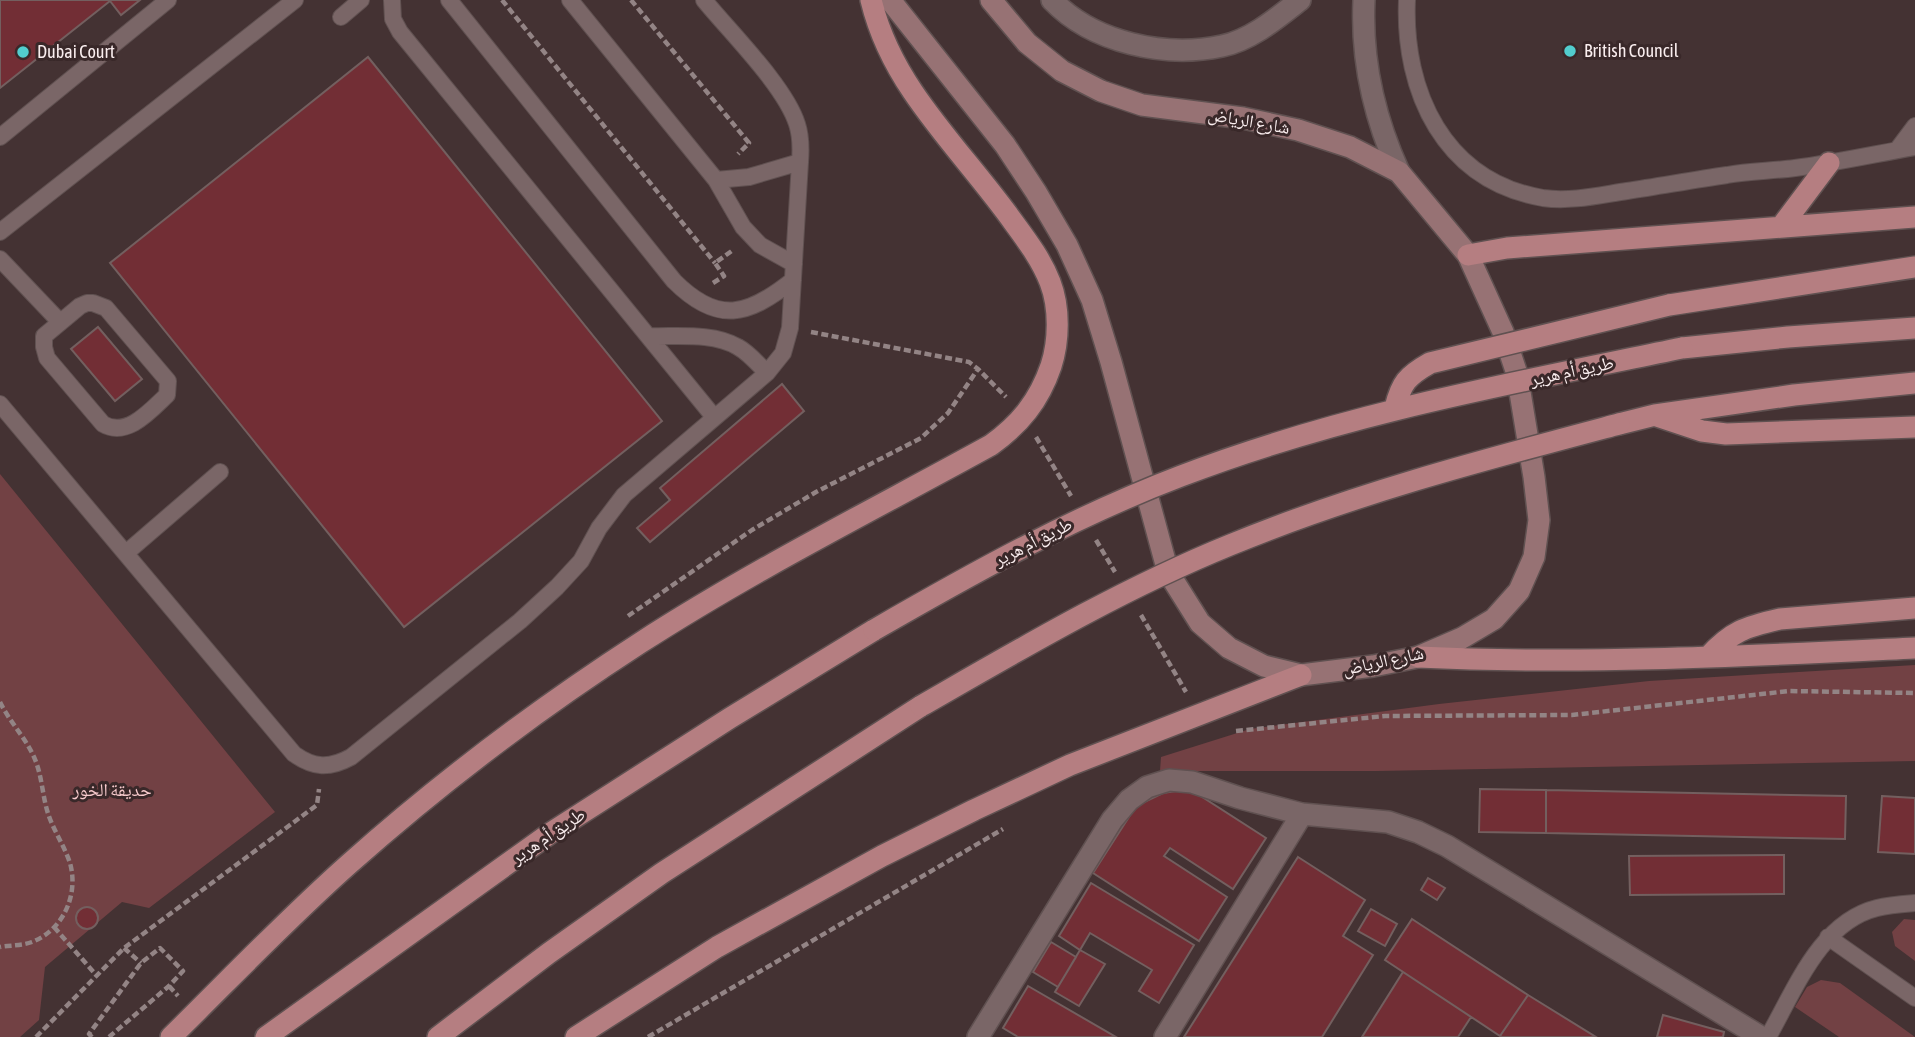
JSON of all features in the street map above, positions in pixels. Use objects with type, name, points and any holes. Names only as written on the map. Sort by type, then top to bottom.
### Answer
[{"type":"main road","points":[[171,1037],[348,864],[496,744],[639,643],[712,598],[990,445],[1024,417],[1044,388],[1055,354],[1058,318],[1051,284],[1035,252],[913,93],[891,55],[872,0]]},
{"type":"main road","name":"شارع الرياض","points":[[890,0],[1004,145],[1067,245],[1092,300],[1168,572],[1200,623],[1229,648],[1264,666],[1301,675],[1418,657],[1462,638],[1494,619],[1520,591],[1534,557],[1539,520],[1517,374],[1503,332],[1468,255],[1399,172],[1350,146],[1298,130],[1243,118],[1142,105],[1101,91],[1062,71],[1027,43],[991,0]]},
{"type":"main road","points":[[1781,227],[1829,163]]},
{"type":"main road","points":[[1468,255],[1507,248],[1915,217]]},
{"type":"main road","points":[[1395,408],[1400,387],[1409,377],[1430,363],[1669,305],[1915,267]]},
{"type":"main road","name":"طريق أم هرير","points":[[266,1037],[549,834],[719,724],[973,573],[1064,527],[1181,476],[1395,408],[1682,348],[1915,328]]},
{"type":"main road","points":[[438,1037],[548,953],[663,873],[921,706],[1066,623],[1146,582],[1228,545],[1312,512],[1398,484],[1655,415],[1794,395],[1915,383]]},
{"type":"main road","points":[[1655,415],[1702,431],[1727,435],[1915,427]]},
{"type":"main road","points":[[1708,657],[1722,642],[1739,631],[1758,624],[1780,619],[1915,608]]},
{"type":"main road","points":[[1418,657],[1492,660],[1708,657],[1915,648]]},
{"type":"main road","points":[[576,1037],[717,947],[882,856],[974,810],[1070,765],[1301,675]]},
{"type":"street","points":[[1052,0],[1094,30],[1136,46],[1179,50],[1224,46],[1264,28],[1300,0]]},
{"type":"street","points":[[1364,0],[1365,63],[1383,137],[1399,172]]},
{"type":"street","points":[[978,1037],[1112,820],[1129,800],[1147,787],[1169,780],[1192,782],[1240,799],[1302,814],[1388,822],[1418,832],[1459,853],[1761,1037]]},
{"type":"street","points":[[1165,1037],[1302,814]]},
{"type":"lane","points":[[0,137],[169,0]]},
{"type":"lane","points":[[0,232],[295,0]]},
{"type":"lane","points":[[341,17],[361,0]]},
{"type":"lane","points":[[392,0],[393,19],[400,32],[714,417]]},
{"type":"lane","points":[[449,0],[674,281],[691,298],[705,306],[723,311],[741,310],[759,305],[793,272]]},
{"type":"lane","points":[[570,0],[716,180],[736,217],[751,236],[793,272]]},
{"type":"lane","points":[[0,404],[293,754],[306,763],[321,767],[337,765],[351,757],[520,621],[557,587],[580,561],[599,528],[624,495],[768,373],[783,353],[790,328],[801,146],[797,124],[788,104],[704,0]]},
{"type":"lane","points":[[1407,0],[1409,49],[1424,109],[1445,141],[1473,168],[1506,187],[1544,198],[1583,198],[1745,172],[1829,163],[1915,147]]},
{"type":"lane","points":[[1897,150],[1915,126]]},
{"type":"lane","points":[[716,180],[749,177],[800,162]]},
{"type":"lane","points":[[0,259],[60,323]]},
{"type":"lane","points":[[86,303],[106,308],[166,377],[169,386],[167,395],[125,428],[110,428],[103,424],[45,353],[44,336],[60,323],[86,303]]},
{"type":"lane","points":[[648,336],[724,341],[737,346],[768,373]]},
{"type":"lane","points":[[125,553],[220,472]]},
{"type":"lane","points":[[1768,1037],[1814,955],[1828,937],[1850,919],[1877,908],[1915,903]]},
{"type":"lane","points":[[1828,937],[1915,998]]},
{"type":"path","points":[[502,0],[715,263]]},
{"type":"path","points":[[790,328],[969,362],[1024,417],[1073,501]]},
{"type":"path","points":[[1095,537],[1116,573]]},
{"type":"path","points":[[1137,609],[1200,716]]},
{"type":"path","points":[[1789,691],[1915,694]]},
{"type":"path","points":[[0,702],[35,759],[48,814],[70,863],[72,890],[69,904],[54,927],[32,942],[0,947]]},
{"type":"path","points":[[36,1037],[124,948],[317,805],[321,767]]},
{"type":"path","points":[[54,927],[97,976]]},
{"type":"path","points":[[124,948],[141,963]]},
{"type":"path","points":[[92,1037],[89,1034],[141,963],[160,948],[183,971],[109,1037]]},
{"type":"green space","name":"حديقة الخور","points":[[0,474],[275,812],[149,908],[122,902],[45,967],[39,1020],[20,1037],[0,1037]]},
{"type":"green space","points":[[1915,665],[1915,761],[1376,771],[1160,771],[1161,757],[1250,729],[1439,704],[1649,681]]},
{"type":"green space","points":[[1904,919],[1915,920],[1915,961],[1895,946],[1892,932]]},
{"type":"green space","points":[[1821,980],[1840,983],[1915,1037],[1839,1037],[1795,1007],[1807,987]]},
{"type":"building","name":"Dubai Court","points":[[0,0],[140,0],[121,15],[110,1],[0,88]]},
{"type":"building","points":[[368,57],[662,421],[404,627],[110,263]]},
{"type":"building","points":[[98,327],[142,379],[115,401],[71,349]]},
{"type":"building","points":[[782,384],[804,411],[650,542],[637,528],[670,500],[660,488]]},
{"type":"building","points":[[1480,789],[1546,790],[1546,833],[1479,832]]},
{"type":"building","points":[[1182,790],[1199,795],[1266,838],[1233,889],[1170,848],[1164,856],[1227,897],[1199,941],[1093,873],[1136,806],[1163,793]]},
{"type":"building","points":[[1546,790],[1846,796],[1845,839],[1546,833]]},
{"type":"building","points":[[1882,796],[1915,798],[1915,854],[1878,852]]},
{"type":"building","points":[[1784,855],[1784,894],[1630,895],[1629,856]]},
{"type":"building","points":[[1298,857],[1365,900],[1343,936],[1373,955],[1322,1037],[1184,1037]]},
{"type":"building","points":[[1428,878],[1445,888],[1437,900],[1421,890]]},
{"type":"building","points":[[1091,883],[1194,945],[1159,1003],[1139,991],[1152,970],[1090,933],[1080,950],[1059,936]]},
{"type":"building","points":[[87,907],[95,910],[98,918],[95,926],[87,929],[79,926],[76,918],[79,910]]},
{"type":"building","points":[[1371,909],[1397,924],[1385,946],[1358,931]]},
{"type":"building","points":[[1412,919],[1528,995],[1500,1036],[1385,960]]},
{"type":"building","points":[[1051,942],[1076,957],[1058,987],[1033,972]]},
{"type":"building","points":[[1080,950],[1105,964],[1079,1006],[1055,992]]},
{"type":"building","points":[[1403,972],[1471,1017],[1458,1037],[1362,1037]]},
{"type":"building","points":[[1028,986],[1116,1037],[1018,1037],[1003,1028]]},
{"type":"building","points":[[1528,995],[1596,1037],[1500,1036]]},
{"type":"building","points":[[1663,1015],[1724,1032],[1723,1037],[1657,1037]]},
{"type":"place","name":"British Council","points":[[1570,51]]},
{"type":"place","name":"Dubai Court","points":[[23,52]]}]
